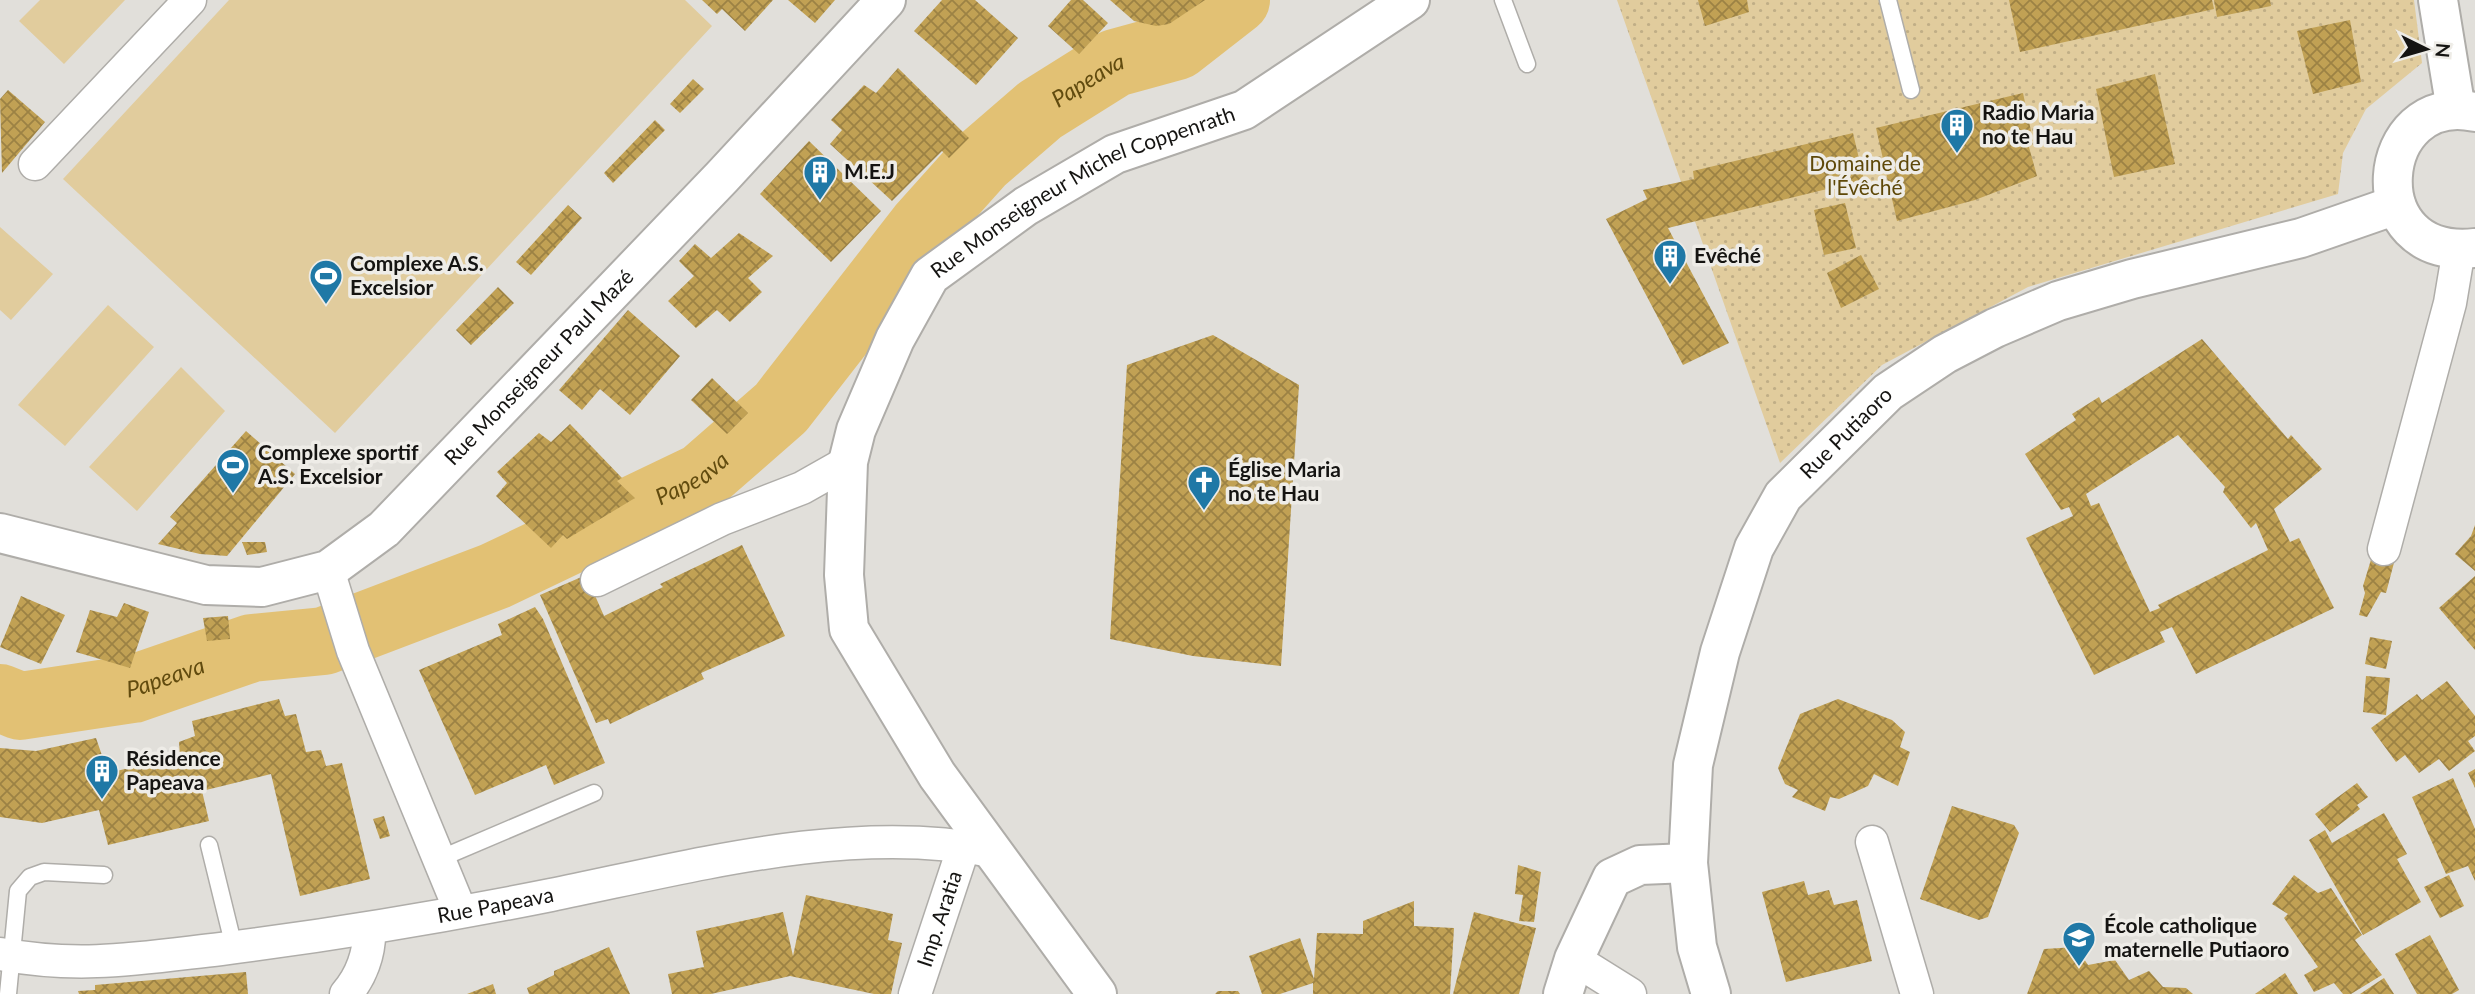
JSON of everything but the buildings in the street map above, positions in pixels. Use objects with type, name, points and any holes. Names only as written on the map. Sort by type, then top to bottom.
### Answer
[{"type":"main road","name":"Rue Monseigneur Paul Mazé","points":[[0,534],[206,585],[262,587],[332,581],[704,196],[886,0]]},
{"type":"main road","name":"Rue Monseigneur Michel Coppenrath","points":[[1097,994],[977,848],[937,775],[849,629],[844,575],[848,462],[856,430],[895,338],[930,276],[1026,206],[1115,154],[1244,110],[1410,0]]},
{"type":"main road","points":[[2438,0],[2465,111],[2422,122],[2399,147],[2393,161],[2392,180],[2396,205],[2403,219],[2421,237],[2449,249],[2467,249]]},
{"type":"main road","name":"Rue Putiaoro","points":[[1711,994],[1697,947],[1688,863],[1693,765],[1720,652],[1754,548],[1783,496],[1888,392],[1945,354],[1995,328],[2058,302],[2132,279],[2301,238],[2396,205]]},
{"type":"main road","points":[[1568,977],[1612,878],[1640,865],[1688,863]]},
{"type":"street","points":[[35,164],[190,0]]},
{"type":"street","points":[[2384,549],[2467,249]]},
{"type":"street","points":[[597,580],[722,519],[802,488],[848,462]]},
{"type":"street","points":[[332,581],[352,651],[460,910]]},
{"type":"street","points":[[1872,842],[1917,994]]},
{"type":"street","name":"Rue Papeava","points":[[7,955],[64,964],[110,962],[369,930],[765,852],[881,843],[977,848]]},
{"type":"street","name":"Imp. Aratia","points":[[915,994],[977,848]]},
{"type":"street","points":[[346,994],[355,984],[370,947],[369,930]]},
{"type":"street","points":[[1568,977],[1630,994]]},
{"type":"lane","points":[[1503,0],[1527,64]]},
{"type":"lane","points":[[1888,0],[1912,90]]},
{"type":"lane","points":[[439,859],[594,793]]},
{"type":"lane","points":[[209,845],[234,947]]},
{"type":"lane","points":[[8,994],[7,955],[18,891],[30,877],[44,872],[104,875]]},
{"type":"green space","points":[[40,0],[125,0],[64,64],[19,21]]},
{"type":"green space","name":"Complexe A.S. Excelsior","points":[[229,0],[685,0],[712,26],[335,433],[63,179]]},
{"type":"green space","name":"Domaine de l'Évêché","points":[[1617,0],[2414,0],[2422,63],[2366,109],[2343,153],[2338,194],[2028,287],[1882,365],[1780,463]]},
{"type":"green space","points":[[0,227],[53,274],[11,320],[0,310]]},
{"type":"green space","points":[[108,305],[154,347],[65,446],[18,405]]},
{"type":"green space","points":[[181,367],[225,411],[137,511],[89,467]]},
{"type":"waterway","name":"Papeava","points":[[0,698],[20,706],[133,689],[252,648],[324,641],[495,576],[702,477],[781,408],[921,228],[981,161],[1040,110],[1115,63],[1177,46],[1236,0]]},
{"type":"place","name":"Radio Maria no te Hau","points":[[1957,155]]},
{"type":"place","name":"M.E.J","points":[[820,202]]},
{"type":"place","name":"Evêché","points":[[1670,286]]},
{"type":"place","name":"Complexe A.S. Excelsior","points":[[326,306]]},
{"type":"place","name":"Complexe sportif A.S. Excelsior","points":[[233,495]]},
{"type":"place","name":"Église Maria no te Hau","points":[[1204,512]]},
{"type":"place","name":"Résidence Papeava","points":[[102,801]]},
{"type":"place","name":"École catholique maternelle Putiaoro","points":[[2079,968]]}]
